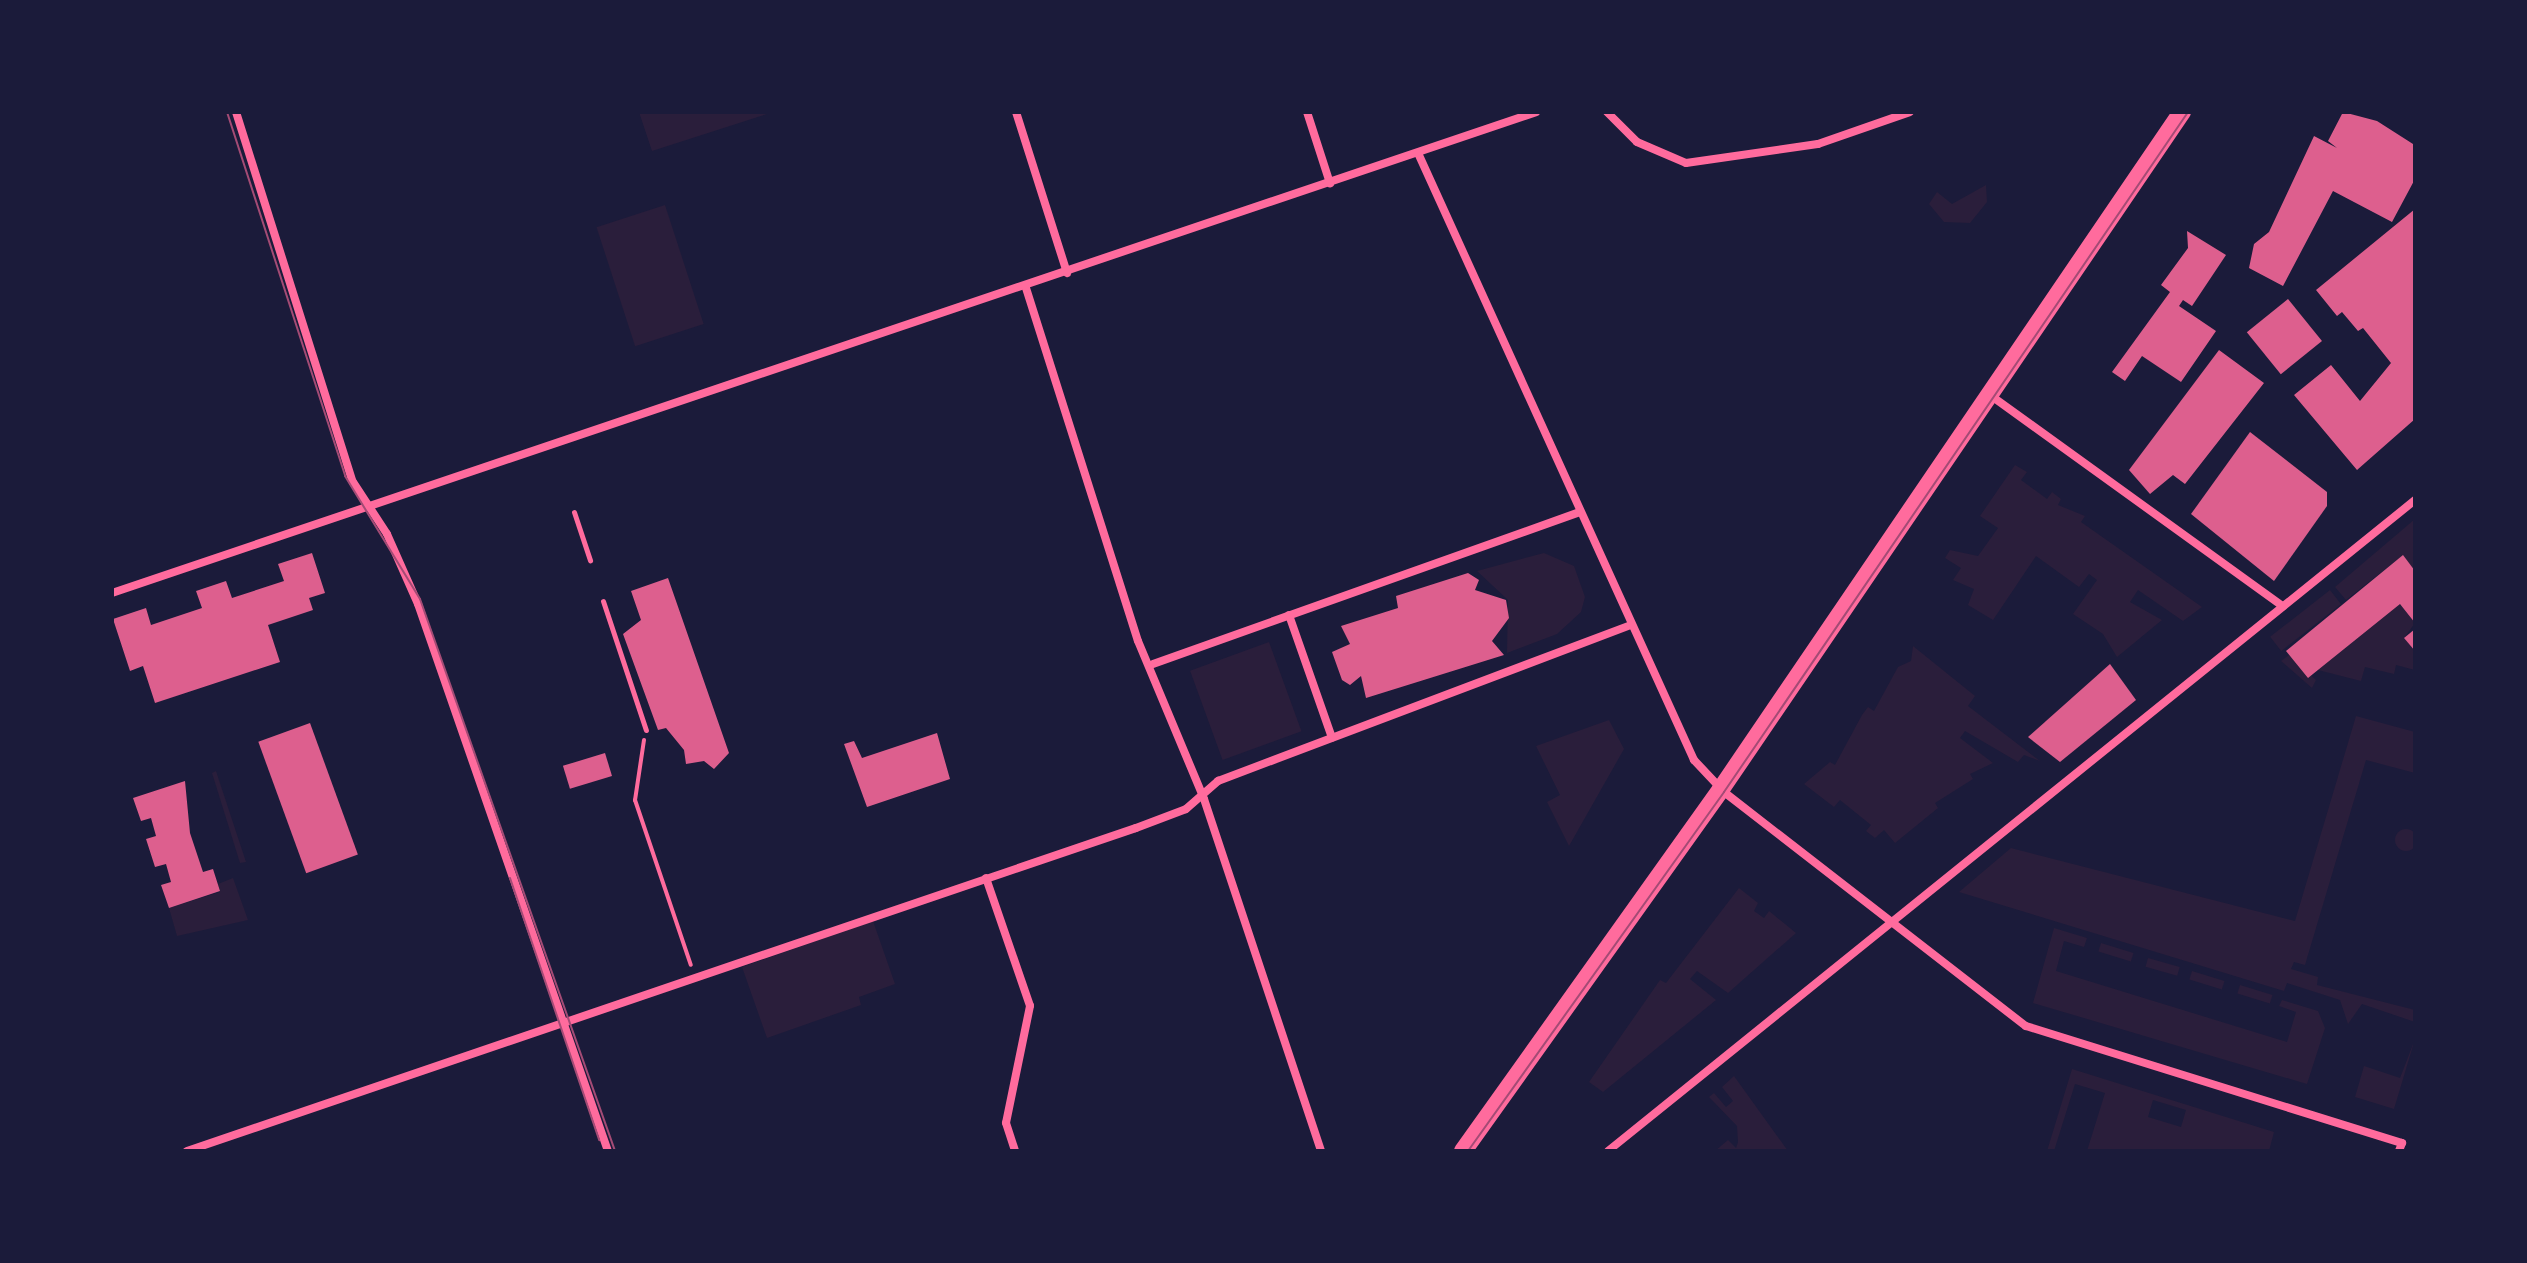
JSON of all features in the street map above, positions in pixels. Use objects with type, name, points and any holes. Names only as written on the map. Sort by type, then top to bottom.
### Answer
[{"type":"main road","points":[[1463,1151],[1721,789],[2182,112]]},
{"type":"street","points":[[236,112],[353,482],[372,507],[418,604],[565,1018],[608,1151]]},
{"type":"street","points":[[1016,112],[1067,273]]},
{"type":"street","points":[[1307,112],[1330,183]]},
{"type":"street","points":[[112,593],[998,299],[1536,112]]},
{"type":"street","points":[[1607,112],[1637,142],[1686,163],[1818,144],[1910,112]]},
{"type":"street","points":[[1418,153],[1694,760],[1721,789],[1889,927],[2026,1026],[2401,1147]]},
{"type":"street","points":[[1026,288],[1138,641],[1153,664],[1204,799],[1321,1151]]},
{"type":"street","points":[[1990,395],[2283,606]]},
{"type":"street","points":[[1608,1151],[2415,500]]},
{"type":"street","points":[[1153,664],[1579,512]]},
{"type":"street","points":[[1289,615],[1332,738]]},
{"type":"street","points":[[187,1151],[565,1018],[986,878],[1204,799],[1218,781],[1630,625]]},
{"type":"street","points":[[986,878],[1030,1006],[1006,1123],[1015,1151]]},
{"type":"lane","points":[[574,512],[590,560]]},
{"type":"lane","points":[[603,601],[646,730]]},
{"type":"path","points":[[646,730],[635,800],[690,960]]},
{"type":"shaded area","points":[[639,112],[773,112],[652,151]]},
{"type":"shaded area","points":[[1986,185],[1987,202],[1970,223],[1944,222],[1929,204],[1937,192],[1952,204]]},
{"type":"shaded area","points":[[665,205],[704,324],[635,346],[597,227]]},
{"type":"shaded area","points":[[2015,465],[2027,472],[2021,480],[2047,499],[2052,492],[2061,499],[2058,505],[2085,516],[2081,522],[2202,607],[2183,621],[2138,590],[2130,602],[2162,620],[2117,657],[2103,634],[2073,614],[2097,580],[2089,574],[2079,587],[2036,556],[1993,620],[1968,605],[1974,589],[1953,580],[1961,568],[1945,558],[1950,550],[1978,556],[1998,528],[1980,516]]},
{"type":"shaded area","points":[[2415,519],[2415,571],[2402,556],[2346,600],[2335,587]]},
{"type":"shaded area","points":[[1544,553],[1574,566],[1585,597],[1581,612],[1557,634],[1507,653],[1508,600],[1477,571]]},
{"type":"shaded area","points":[[2330,590],[2341,604],[2281,651],[2270,637]]},
{"type":"shaded area","points":[[2400,604],[2415,623],[2404,638],[2415,651],[2415,670],[2396,665],[2394,674],[2365,667],[2361,681],[2318,670]]},
{"type":"shaded area","points":[[1269,642],[1301,731],[1223,760],[1190,671]]},
{"type":"shaded area","points":[[1913,646],[1975,696],[1968,706],[2040,761],[2024,755],[2018,762],[1965,731],[1960,738],[1993,763],[1970,774],[1973,779],[1935,803],[1938,808],[1895,843],[1884,830],[1875,838],[1866,831],[1871,825],[1840,800],[1834,807],[1804,784],[1830,762],[1835,765],[1862,715],[1868,707],[1874,711],[1898,667],[1911,661]]},
{"type":"shaded area","points":[[2289,655],[2316,680],[2312,688],[2281,661]]},
{"type":"shaded area","points":[[2356,716],[2415,732],[2415,773],[2366,760],[2305,965],[2294,962],[2291,969],[2318,977],[2317,985],[2415,1010],[2415,1022],[2362,1004],[2348,1024],[2340,1000],[2287,983],[2284,991],[1959,892],[2011,848],[2295,921]]},
{"type":"shaded area","points":[[1609,720],[1624,749],[1569,846],[1547,802],[1560,795],[1536,746]]},
{"type":"shaded area","points":[[216,771],[246,862],[240,863],[212,773]]},
{"type":"shaded area","points":[[2406,829],[2414,832],[2417,840],[2414,848],[2406,851],[2398,848],[2395,840],[2398,832]]},
{"type":"shaded area","points":[[233,878],[248,920],[177,936],[169,908],[220,892],[218,884]]},
{"type":"shaded area","points":[[1739,888],[1758,903],[1754,911],[1764,918],[1769,911],[1796,933],[1728,993],[1697,971],[1690,979],[1716,1000],[1603,1092],[1589,1082],[1660,980],[1666,983]]},
{"type":"shaded area","points":[[873,921],[895,984],[859,997],[861,1005],[767,1038],[742,967]]},
{"type":"shaded area","points":[[2054,928],[2087,938],[2084,947],[2064,941],[2056,971],[2287,1042],[2296,1012],[2279,1006],[2282,1000],[2318,1011],[2325,1028],[2307,1084],[2033,1003]]},
{"type":"shaded area","points":[[2101,943],[2134,953],[2131,962],[2098,952]]},
{"type":"shaded area","points":[[2148,958],[2180,967],[2177,976],[2146,967]]},
{"type":"shaded area","points":[[2192,971],[2225,981],[2222,990],[2189,980]]},
{"type":"shaded area","points":[[2240,985],[2273,995],[2270,1004],[2237,994]]},
{"type":"shaded area","points":[[2415,1039],[2394,1109],[2355,1097],[2364,1066],[2400,1078]]},
{"type":"shaded area","points":[[2072,1069],[2274,1132],[2269,1151],[2087,1151],[2105,1093],[2075,1084],[2054,1151],[2047,1151]],"holes":[[[2153,1100],[2186,1110],[2181,1127],[2148,1117]]]},
{"type":"shaded area","points":[[1734,1076],[1788,1151],[1715,1151],[1728,1140],[1736,1148],[1738,1142],[1737,1126],[1709,1097],[1714,1093],[1726,1107],[1733,1101],[1722,1087]]},
{"type":"building","points":[[2343,112],[2377,121],[2413,144],[2415,179],[2392,222],[2333,191],[2283,286],[2249,268],[2254,244],[2269,232],[2314,136],[2337,148],[2328,141]]},
{"type":"building","points":[[2415,209],[2415,419],[2357,470],[2294,395],[2331,365],[2360,401],[2391,363],[2363,328],[2358,331],[2342,312],[2337,316],[2316,290]]},
{"type":"building","points":[[2187,231],[2226,255],[2192,306],[2183,300],[2179,306],[2216,331],[2181,382],[2142,356],[2125,381],[2112,372],[2170,292],[2161,285],[2188,248]]},
{"type":"building","points":[[2288,299],[2322,341],[2281,374],[2247,332]]},
{"type":"building","points":[[2219,350],[2264,383],[2185,484],[2173,475],[2150,494],[2129,470]]},
{"type":"building","points":[[2250,432],[2327,492],[2327,506],[2274,581],[2191,514]]},
{"type":"building","points":[[312,553],[325,593],[309,598],[313,610],[268,625],[280,662],[155,703],[143,666],[130,671],[113,619],[146,608],[151,625],[202,608],[196,591],[226,581],[232,598],[284,581],[278,564]]},
{"type":"building","points":[[2403,555],[2415,571],[2415,623],[2400,604],[2308,678],[2286,651]]},
{"type":"building","points":[[1468,573],[1479,580],[1475,590],[1506,600],[1509,618],[1492,641],[1504,655],[1366,698],[1361,676],[1350,685],[1342,680],[1332,652],[1350,644],[1341,626],[1398,608],[1396,596]]},
{"type":"building","points":[[668,578],[729,753],[714,769],[704,761],[686,764],[684,750],[666,728],[658,730],[623,634],[641,620],[631,591]]},
{"type":"building","points":[[2415,629],[2415,651],[2404,638]]},
{"type":"building","points":[[2110,664],[2136,700],[2060,762],[2028,737]]},
{"type":"building","points":[[310,723],[358,855],[306,873],[258,742]]},
{"type":"building","points":[[937,733],[950,779],[867,807],[844,744],[854,741],[862,758]]},
{"type":"building","points":[[605,753],[612,776],[570,789],[563,766]]},
{"type":"building","points":[[185,781],[190,833],[203,872],[213,869],[220,891],[169,908],[161,885],[171,882],[166,864],[155,867],[146,839],[156,836],[151,818],[141,821],[133,798]]},
{"type":"tram line","points":[[227,112],[345,476],[420,599],[615,1151]]},
{"type":"tram line","points":[[1468,1151],[1724,792],[2188,112]]},
{"type":"tram line","points":[[510,878],[599,1140]]}]
